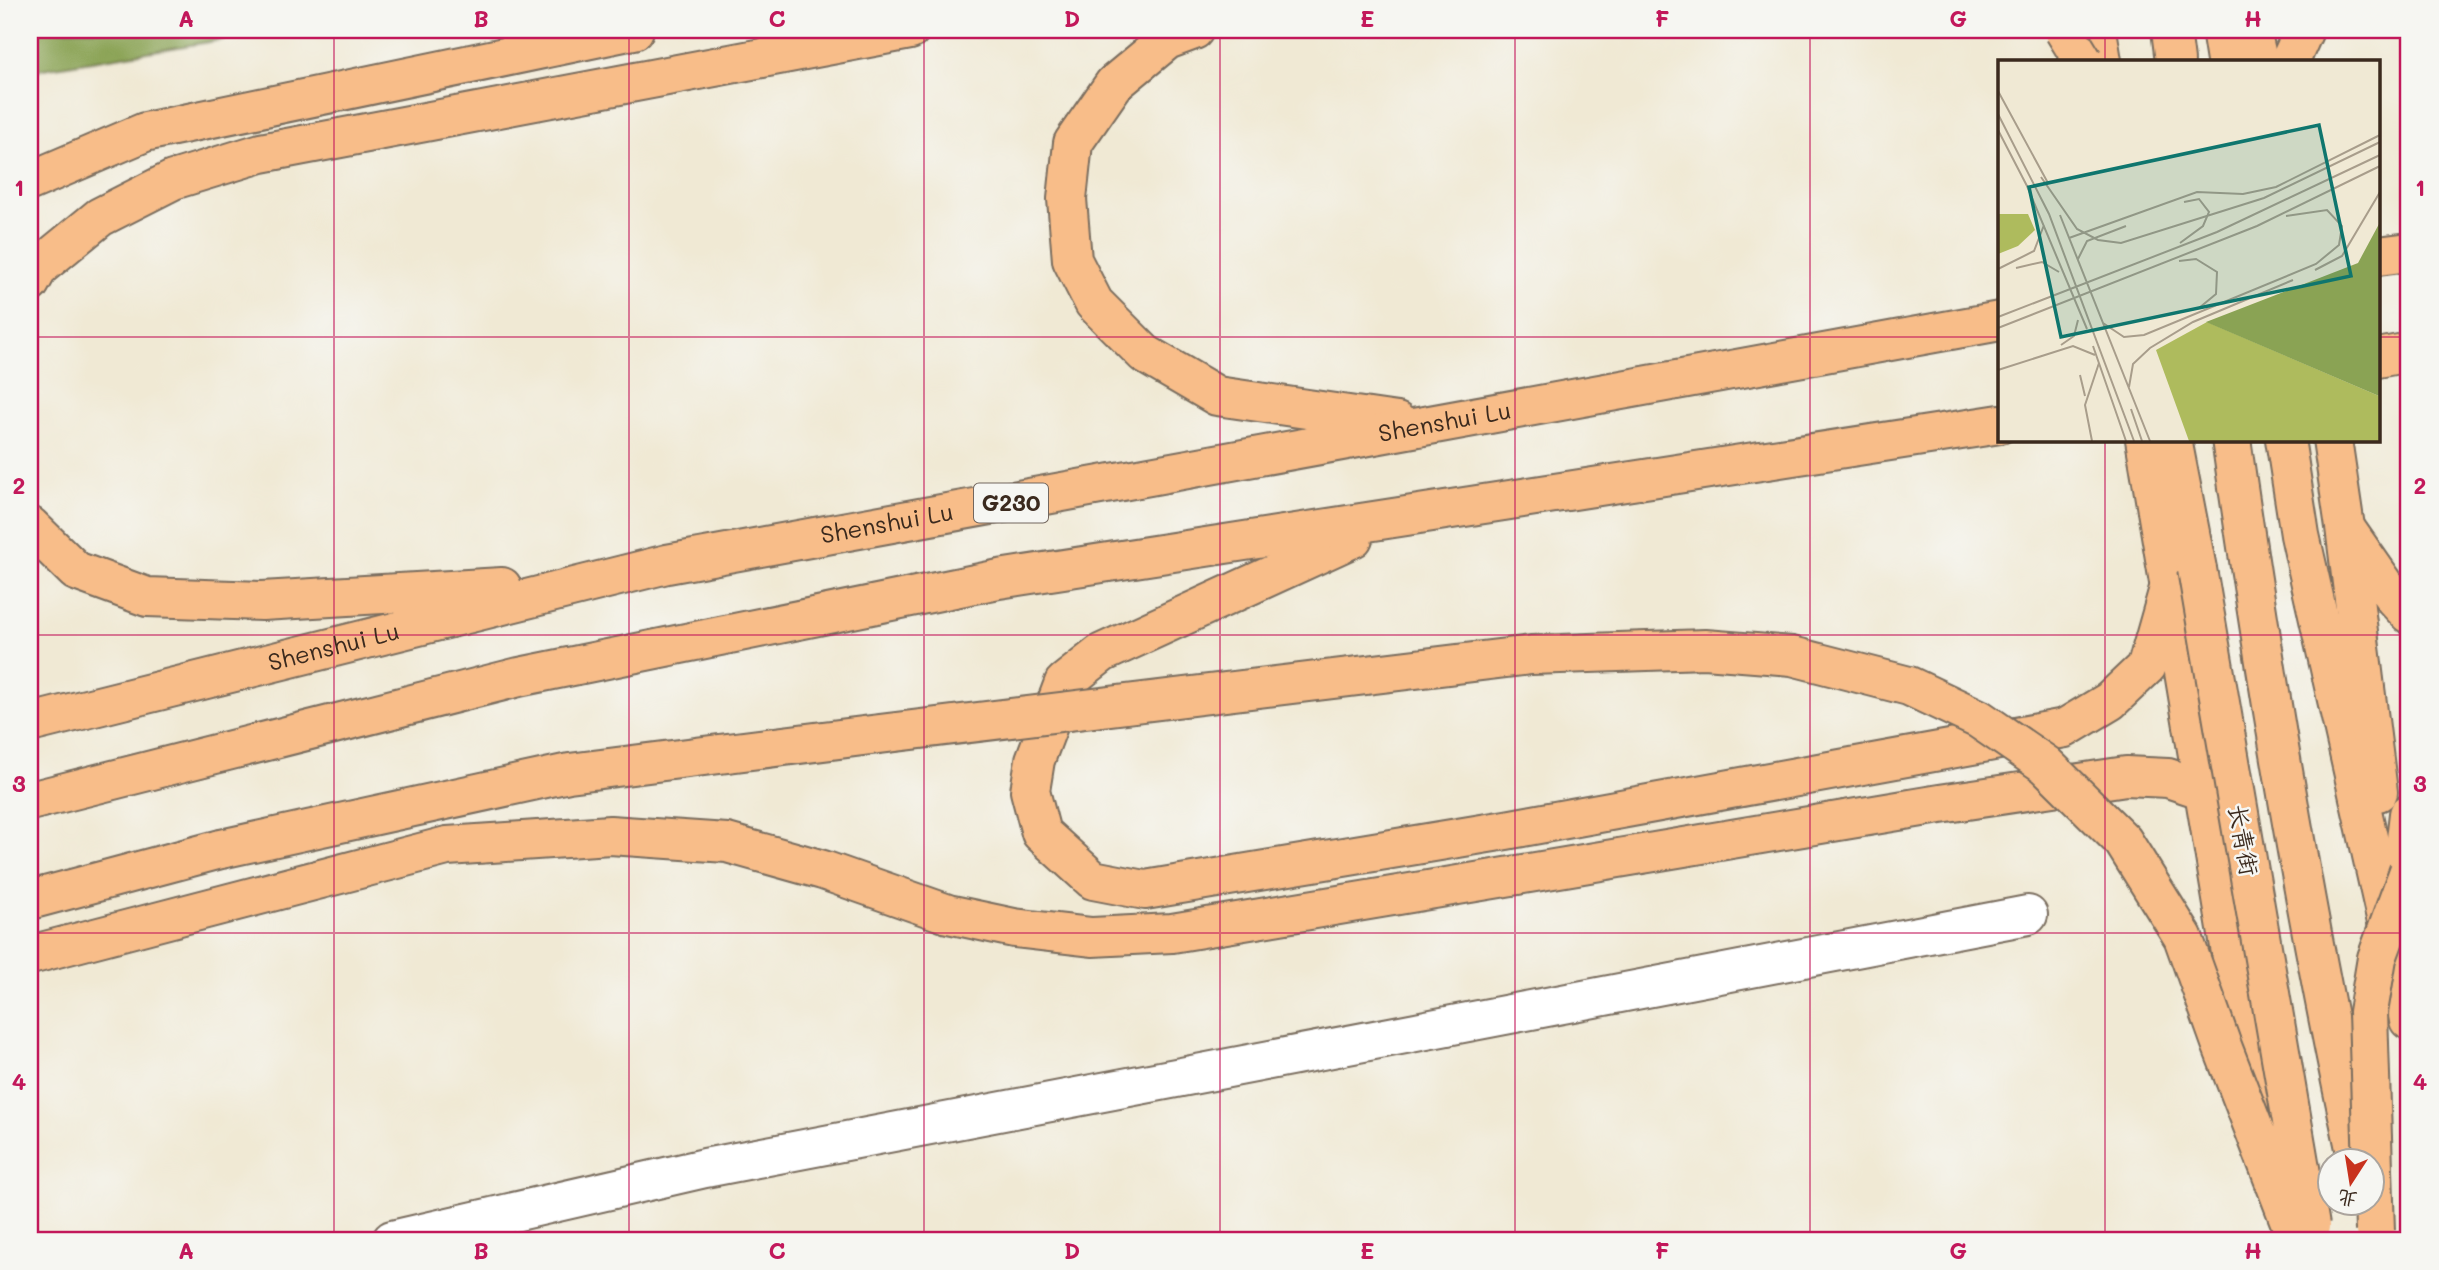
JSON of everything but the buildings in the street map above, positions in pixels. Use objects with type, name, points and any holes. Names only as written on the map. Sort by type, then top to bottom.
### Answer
[{"type":"highway","points":[[30,181],[34,177],[145,132],[634,30]]},
{"type":"highway","points":[[30,283],[39,267],[100,217],[173,180],[261,153],[910,30]]},
{"type":"highway","points":[[1194,30],[1167,40],[1114,84],[1073,144],[1067,199],[1072,260],[1094,303],[1144,354],[1217,396],[1427,426]]},
{"type":"highway","points":[[2064,30],[2081,60]]},
{"type":"highway","points":[[2078,30],[2082,60]]},
{"type":"highway","points":[[2097,30],[2102,60]]},
{"type":"highway","points":[[2171,30],[2175,60]]},
{"type":"highway","points":[[2221,30],[2226,60]]},
{"type":"highway","points":[[2250,30],[2258,60]]},
{"type":"highway","points":[[2290,60],[2304,30]]},
{"type":"highway","name":"Shenshui Lu","points":[[30,723],[667,564],[1998,321]]},
{"type":"highway","points":[[2380,358],[2409,352]]},
{"type":"highway","points":[[30,801],[519,677],[999,579],[1998,424]]},
{"type":"highway","points":[[2145,441],[2278,1240]]},
{"type":"highway","name":"长青街","points":[[2172,441],[2197,569],[2312,1240]]},
{"type":"highway","points":[[2231,441],[2249,565],[2327,1019],[2355,1148]]},
{"type":"highway","points":[[2285,441],[2300,535],[2392,873],[2368,1012],[2374,1225]]},
{"type":"highway","points":[[2332,441],[2392,873],[2394,954],[2409,1020]]},
{"type":"highway","points":[[1399,517],[1102,653],[1065,683],[1035,760],[1031,780],[1030,791],[1041,833],[1093,880],[1146,890],[1506,830],[2065,728],[2109,701],[2147,667],[2170,585]]},
{"type":"highway","points":[[30,526],[76,571],[147,597],[262,601],[595,582]]},
{"type":"highway","points":[[2345,527],[2394,598],[2409,614]]},
{"type":"highway","points":[[30,900],[221,849],[569,774],[1531,656],[1705,649],[1792,656],[1909,686],[1979,719],[2046,765],[2123,841],[2183,937],[2297,1240]]},
{"type":"highway","points":[[30,955],[447,846],[610,835],[727,843],[823,870],[948,914],[1014,928],[1092,937],[1172,933],[1940,804],[2126,776],[2168,778],[2204,790]]},
{"type":"highway","points":[[2394,954],[2409,814]]},
{"type":"street","points":[[392,1240],[705,1168],[2028,915]]},
{"type":"green space","points":[[30,30],[282,30],[30,71]]}]
